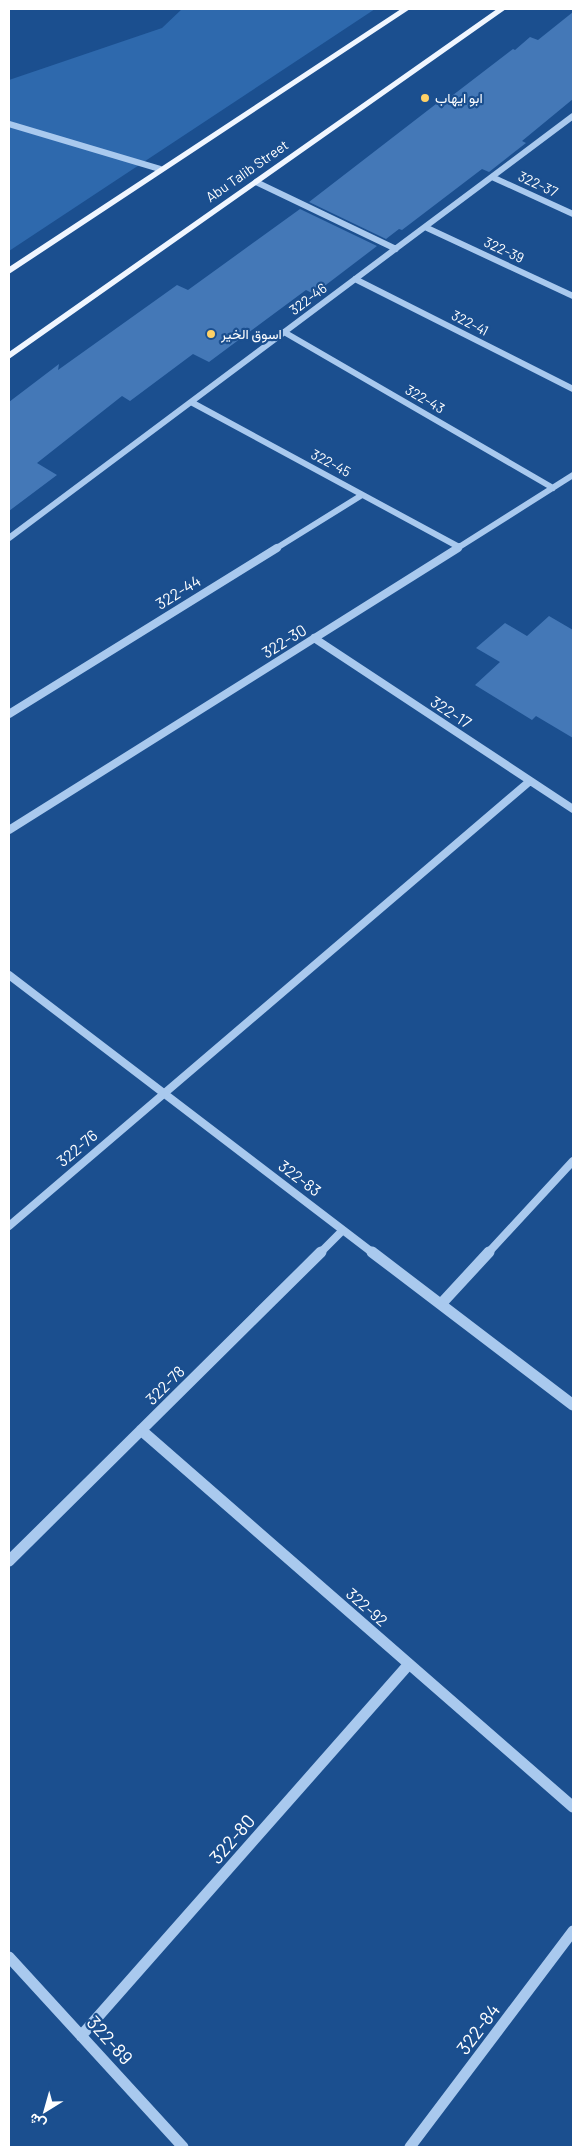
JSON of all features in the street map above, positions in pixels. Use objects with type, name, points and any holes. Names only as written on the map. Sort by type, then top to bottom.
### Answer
[{"type":"main road","points":[[9,271],[160,169],[406,9]]},
{"type":"main road","name":"Abu Talib Street","points":[[9,356],[502,9]]},
{"type":"street","name":"322-46","points":[[9,538],[572,119]]},
{"type":"street","points":[[9,124],[160,169]]},
{"type":"street","name":"322-37","points":[[492,177],[573,214]]},
{"type":"street","points":[[256,182],[396,249]]},
{"type":"street","name":"322-39","points":[[425,227],[573,296]]},
{"type":"street","name":"322-41","points":[[355,279],[573,389]]},
{"type":"street","name":"322-43","points":[[284,332],[553,488]]},
{"type":"street","name":"322-45","points":[[191,402],[460,547]]},
{"type":"street","name":"322-30","points":[[9,830],[573,475]]},
{"type":"street","name":"322-44","points":[[9,714],[362,495]]},
{"type":"street","name":"322-17","points":[[314,638],[573,810]]},
{"type":"street","name":"322-76","points":[[9,1226],[530,781]]},
{"type":"street","name":"322-83","points":[[9,975],[573,1405]]},
{"type":"street","points":[[441,1304],[573,1161]]},
{"type":"street","name":"322-78","points":[[9,1561],[343,1230]]},
{"type":"street","name":"322-92","points":[[141,1430],[573,1807]]},
{"type":"street","name":"322-80","points":[[81,2036],[409,1664]]},
{"type":"street","name":"322-84","points":[[410,2147],[573,1931]]},
{"type":"street","name":"322-89","points":[[9,1957],[183,2147]]},
{"type":"shaded area","points":[[182,9],[375,9],[9,251],[9,80],[162,28]]},
{"type":"building","points":[[573,12],[573,99],[522,141],[526,143],[489,172],[482,169],[402,230],[399,229],[386,239],[309,202],[436,104],[440,105],[530,37],[538,40]]},
{"type":"building","points":[[300,209],[377,246],[314,294],[306,290],[209,362],[193,354],[130,401],[122,396],[37,463],[57,475],[9,511],[9,402],[59,364],[58,370],[177,285],[188,290]]},
{"type":"building","points":[[549,616],[573,630],[573,738],[536,716],[532,720],[475,685],[500,662],[476,648],[505,623],[527,636]]},
{"type":"place","name":"ابو ايهاب","points":[[425,98]]},
{"type":"place","name":"اسوق الخير","points":[[211,334]]}]
